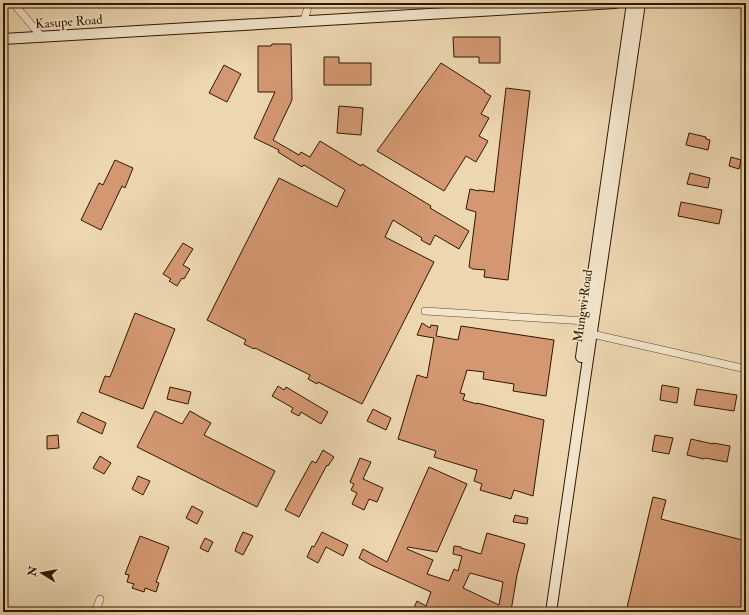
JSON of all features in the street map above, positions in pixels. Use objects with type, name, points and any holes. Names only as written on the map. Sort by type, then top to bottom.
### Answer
[{"type":"main road","name":"Kasupe Road","points":[[3,39],[615,3]]},
{"type":"main road","name":"Mungwi Road","points":[[544,612],[632,3]]},
{"type":"main road","name":"Mungwi Road","points":[[551,612],[640,3]]},
{"type":"street","points":[[13,3],[42,37]]},
{"type":"street","points":[[304,21],[309,3]]},
{"type":"street","points":[[426,311],[586,321]]},
{"type":"street","points":[[592,334],[746,369]]},
{"type":"street","points":[[95,612],[100,599]]},
{"type":"building","points":[[453,37],[500,37],[500,63],[479,63],[479,57],[454,57]]},
{"type":"building","points":[[272,44],[291,44],[292,100],[273,140],[299,155],[301,152],[310,157],[320,141],[361,166],[362,164],[431,206],[430,208],[469,231],[459,249],[435,235],[430,245],[421,240],[422,238],[393,220],[385,237],[434,262],[362,404],[318,382],[317,384],[308,379],[310,375],[244,344],[246,340],[207,320],[279,178],[337,207],[345,190],[304,165],[302,167],[278,152],[279,150],[254,138],[275,92],[258,92],[258,46],[271,46]]},
{"type":"building","points":[[324,57],[339,57],[339,63],[371,63],[371,85],[324,85]]},
{"type":"building","points":[[441,63],[491,96],[481,114],[489,118],[479,136],[488,141],[476,162],[466,156],[444,191],[377,151]]},
{"type":"building","points":[[224,65],[241,74],[227,102],[209,93]]},
{"type":"building","points":[[506,88],[530,91],[508,280],[484,277],[485,270],[473,269],[469,267],[476,212],[466,209],[470,189],[494,192]]},
{"type":"building","points":[[339,106],[363,108],[361,135],[337,133]]},
{"type":"building","points":[[689,133],[706,137],[706,139],[710,140],[708,150],[686,145]]},
{"type":"building","points":[[731,157],[741,160],[739,169],[729,166]]},
{"type":"building","points":[[115,160],[133,168],[125,188],[122,186],[101,230],[81,220],[99,183],[103,185]]},
{"type":"building","points":[[690,173],[710,178],[708,188],[687,184]]},
{"type":"building","points":[[681,202],[722,210],[719,224],[678,216]]},
{"type":"building","points":[[183,243],[193,249],[183,265],[190,269],[184,279],[182,278],[177,286],[169,281],[171,279],[163,274]]},
{"type":"building","points":[[135,313],[175,329],[143,409],[99,392],[105,376],[110,377]]},
{"type":"building","points":[[422,323],[430,328],[431,325],[438,326],[436,336],[458,340],[461,326],[554,340],[546,396],[513,391],[514,384],[483,379],[484,372],[467,370],[460,393],[465,394],[463,400],[544,420],[533,496],[514,490],[511,499],[480,490],[482,484],[474,481],[477,470],[434,457],[436,451],[398,439],[417,375],[427,378],[434,338],[417,335]]},
{"type":"building","points":[[662,385],[679,388],[677,403],[660,400]]},
{"type":"building","points":[[278,386],[284,390],[286,387],[328,412],[321,424],[301,412],[299,416],[291,412],[293,408],[272,396]]},
{"type":"building","points":[[170,387],[191,392],[188,404],[167,399]]},
{"type":"building","points":[[697,389],[737,395],[734,411],[694,405]]},
{"type":"building","points":[[373,409],[391,418],[386,430],[367,421]]},
{"type":"building","points":[[155,411],[182,424],[190,411],[211,423],[204,435],[275,471],[257,507],[137,447]]},
{"type":"building","points":[[82,412],[106,423],[102,434],[77,422]]},
{"type":"building","points":[[58,435],[59,448],[47,449],[47,436]]},
{"type":"building","points":[[655,435],[673,438],[669,454],[652,451]]},
{"type":"building","points":[[691,439],[730,446],[727,462],[687,455]]},
{"type":"building","points":[[323,450],[334,457],[328,466],[327,465],[299,517],[285,510],[312,461],[316,463]]},
{"type":"building","points":[[100,456],[111,463],[104,474],[93,468]]},
{"type":"building","points":[[360,458],[371,462],[363,479],[383,488],[377,502],[369,499],[364,510],[352,504],[357,493],[351,490],[354,484],[350,482]]},
{"type":"building","points":[[429,467],[467,484],[437,552],[408,547],[407,549],[433,560],[427,574],[449,581],[454,569],[458,571],[462,556],[453,554],[454,546],[481,554],[487,533],[525,544],[517,575],[511,611],[514,612],[412,612],[417,601],[426,606],[431,592],[371,565],[359,558],[363,549],[387,562]],"holes":[[[470,573],[503,582],[499,605],[463,588]]]},
{"type":"building","points":[[138,476],[150,481],[143,495],[132,489]]},
{"type":"building","points":[[653,497],[666,500],[661,519],[746,541],[746,612],[626,612]]},
{"type":"building","points":[[192,506],[203,512],[197,524],[186,518]]},
{"type":"building","points":[[515,515],[528,518],[527,524],[513,522]]},
{"type":"building","points":[[243,532],[253,536],[243,555],[235,551]]},
{"type":"building","points":[[322,532],[348,545],[343,556],[326,547],[318,563],[307,557],[312,546],[314,547]]},
{"type":"building","points":[[140,536],[169,547],[156,582],[159,583],[156,592],[145,588],[144,592],[132,588],[134,584],[127,582],[129,575],[125,574]]},
{"type":"building","points":[[205,538],[213,542],[208,552],[200,548]]}]
